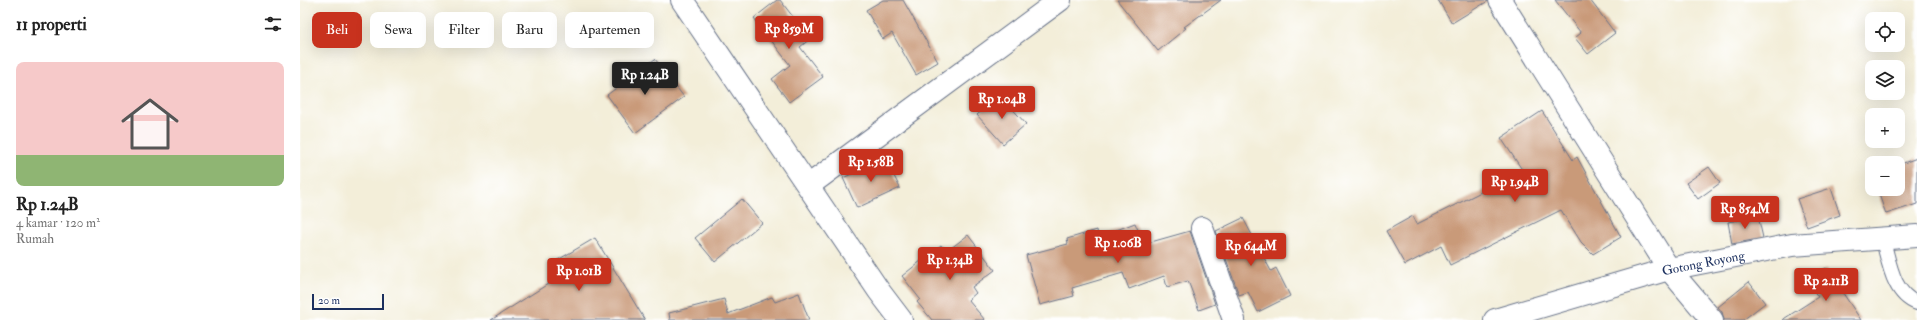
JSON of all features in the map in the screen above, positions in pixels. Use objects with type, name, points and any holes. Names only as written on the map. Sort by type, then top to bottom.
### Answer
[{"type":"street","points":[[682,0],[879,291],[901,320]]},
{"type":"street","points":[[808,186],[1060,0]]},
{"type":"street","points":[[1500,0],[1669,269],[1712,320]]},
{"type":"street","points":[[1202,228],[1234,320]]},
{"type":"street","name":"Gotong Royong","points":[[1495,320],[1669,269],[1792,245],[1882,237],[1917,236]]},
{"type":"lane","points":[[1882,237],[1893,277],[1901,292],[1917,303]]},
{"type":"building","points":[[777,0],[780,0],[810,39],[800,47],[823,77],[789,102],[772,79],[790,65],[754,18]]},
{"type":"building","points":[[883,0],[903,0],[938,62],[916,75],[892,33],[883,39],[866,10]]},
{"type":"building","points":[[1117,0],[1221,0],[1184,27],[1186,28],[1158,51]]},
{"type":"building","points":[[1438,0],[1488,0],[1488,1],[1452,23]]},
{"type":"building","points":[[1555,0],[1590,0],[1615,33],[1588,54],[1575,38],[1581,33]]},
{"type":"building","points":[[655,59],[684,97],[635,133],[607,95]]},
{"type":"building","points":[[1000,95],[1026,124],[1003,144],[977,115]]},
{"type":"building","points":[[1542,111],[1573,160],[1577,157],[1621,237],[1593,254],[1581,242],[1561,210],[1450,265],[1441,246],[1405,265],[1386,231],[1413,216],[1417,224],[1523,171],[1501,138]]},
{"type":"building","points":[[885,158],[900,188],[857,208],[843,178]]},
{"type":"building","points":[[1917,158],[1917,204],[1886,214],[1880,196],[1905,196],[1905,162]]},
{"type":"building","points":[[1709,167],[1720,183],[1698,199],[1686,183]]},
{"type":"building","points":[[1831,188],[1840,215],[1807,227],[1797,199]]},
{"type":"building","points":[[742,199],[762,223],[715,262],[695,238]]},
{"type":"building","points":[[1758,216],[1763,238],[1732,244],[1728,222]]},
{"type":"building","points":[[1243,218],[1271,271],[1276,268],[1290,296],[1258,312],[1248,292],[1239,295],[1216,231]]},
{"type":"building","points":[[1135,223],[1144,244],[1190,231],[1215,304],[1199,310],[1188,281],[1167,287],[1164,276],[1129,289],[1123,273],[1072,288],[1074,296],[1040,305],[1026,255],[1068,244],[1067,239],[1097,230],[1098,237]]},
{"type":"building","points":[[968,235],[995,270],[972,287],[976,293],[968,300],[985,320],[932,320],[917,302],[920,299],[902,276],[941,245],[946,252]]},
{"type":"building","points":[[595,238],[645,320],[491,320],[559,277],[551,264]]},
{"type":"building","points":[[1826,268],[1861,320],[1782,320],[1818,297],[1807,281]]},
{"type":"building","points":[[1749,282],[1765,303],[1743,320],[1724,320],[1722,312],[1718,307]]},
{"type":"building","points":[[799,293],[809,320],[670,320],[669,313],[724,299],[728,314],[772,297],[775,302]]}]
